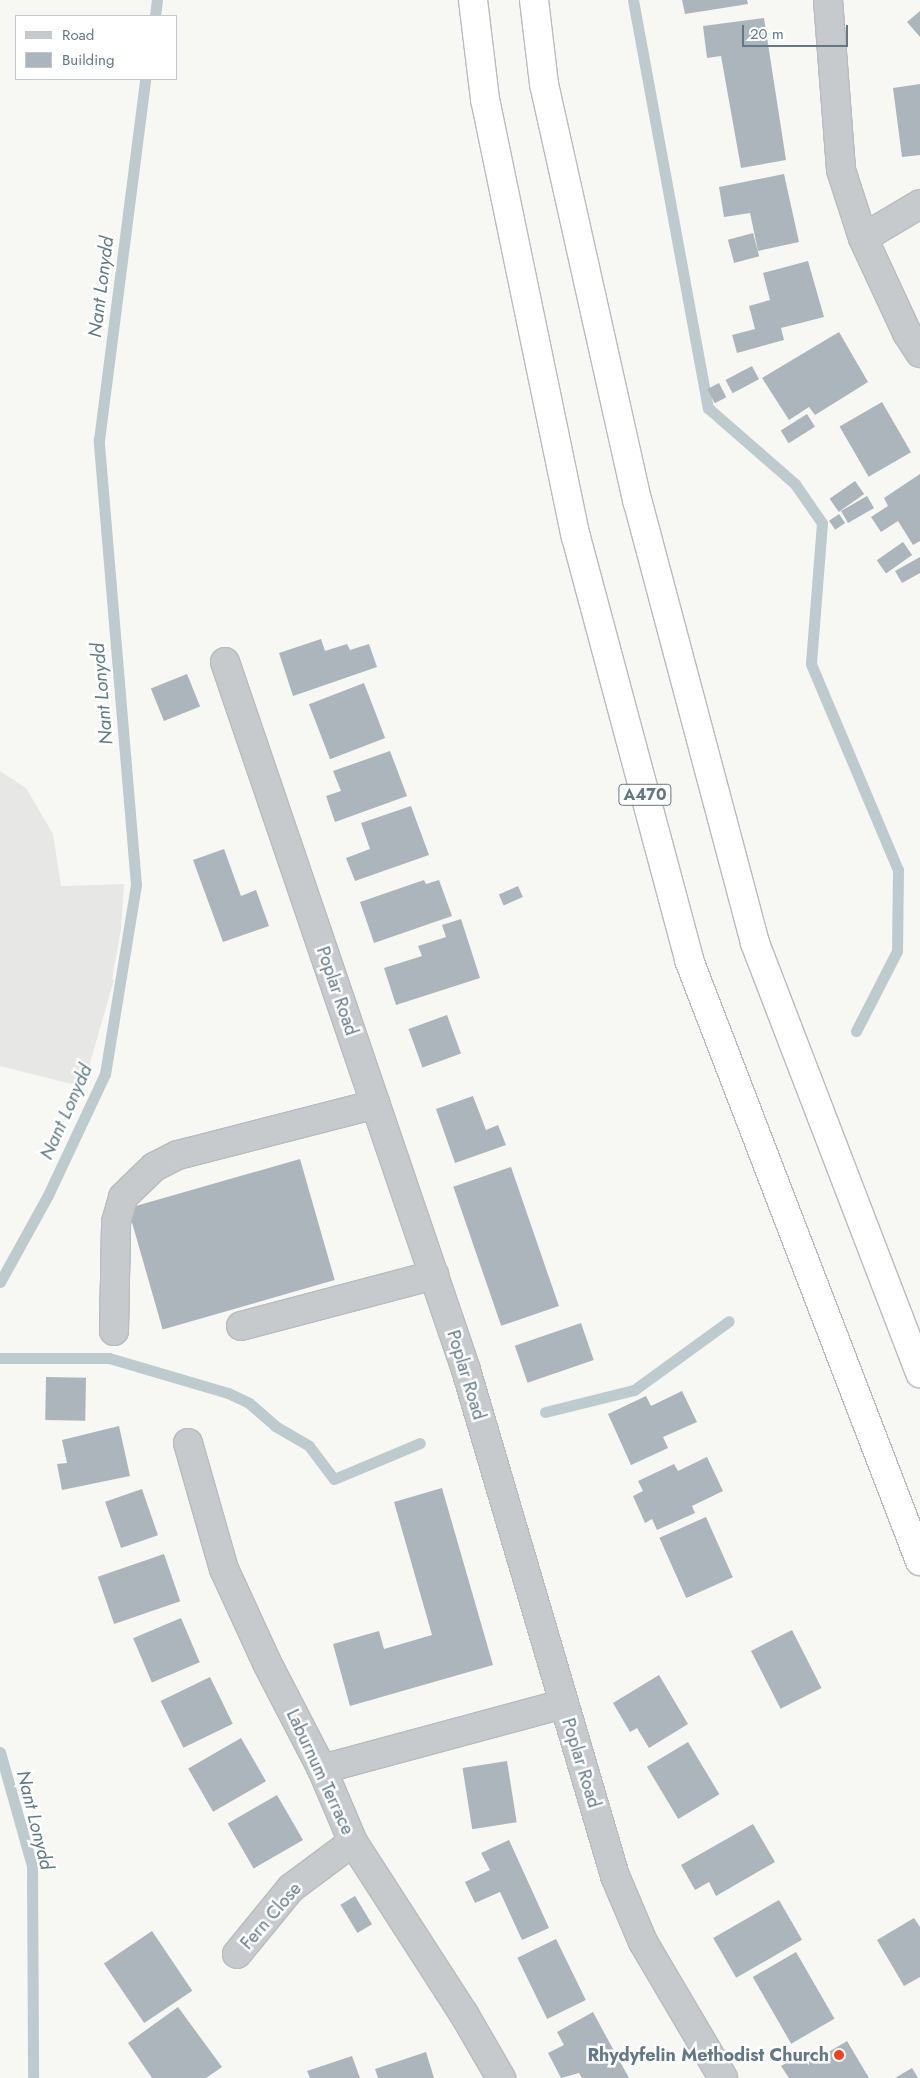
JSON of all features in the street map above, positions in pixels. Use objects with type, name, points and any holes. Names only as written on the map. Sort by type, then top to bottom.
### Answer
[{"type":"highway","name":"A470","points":[[472,0],[486,99],[576,537],[689,960],[920,1561]]},
{"type":"highway","points":[[534,0],[544,84],[638,503],[754,943],[920,1374]]},
{"type":"street","points":[[828,0],[841,170],[863,238],[907,334],[920,353]]},
{"type":"street","points":[[863,238],[920,204]]},
{"type":"street","name":"Poplar Road","points":[[226,662],[466,1370],[615,1876],[643,1942],[722,2078]]},
{"type":"street","points":[[114,1331],[116,1222],[123,1197],[154,1167],[178,1155],[376,1104]]},
{"type":"street","points":[[241,1326],[434,1275]]},
{"type":"street","name":"Laburnum Terrace","points":[[188,1443],[224,1569],[267,1663],[322,1769],[352,1842],[464,2014],[501,2078]]},
{"type":"street","points":[[322,1769],[563,1704]]},
{"type":"street","name":"Fern Close","points":[[237,1954],[291,1888],[352,1842]]},
{"type":"shaded area","points":[[0,771],[26,788],[53,834],[61,886],[124,884],[121,929],[112,979],[114,980],[83,1087],[0,1066]]},
{"type":"building","points":[[682,0],[747,0],[748,4],[685,14]]},
{"type":"building","points":[[920,11],[920,37],[907,22]]},
{"type":"building","points":[[764,18],[786,160],[741,168],[721,56],[707,58],[703,26]]},
{"type":"building","points":[[920,84],[920,155],[902,157],[893,88]]},
{"type":"building","points":[[784,174],[799,242],[758,251],[750,213],[724,217],[719,187]]},
{"type":"building","points":[[753,233],[759,256],[734,263],[728,240]]},
{"type":"building","points":[[808,261],[824,317],[781,328],[784,340],[737,353],[732,335],[755,329],[749,306],[770,300],[763,273]]},
{"type":"building","points":[[839,332],[868,382],[815,415],[809,407],[789,420],[762,378]]},
{"type":"building","points":[[752,366],[759,379],[733,393],[726,380]]},
{"type":"building","points":[[719,383],[726,397],[715,403],[707,389]]},
{"type":"building","points":[[882,402],[911,452],[869,477],[840,426]]},
{"type":"building","points":[[807,414],[815,427],[789,443],[781,430]]},
{"type":"building","points":[[920,474],[920,541],[913,545],[898,521],[881,532],[871,517],[888,506],[884,498]]},
{"type":"building","points":[[855,481],[864,494],[839,512],[830,499]]},
{"type":"building","points":[[867,496],[874,508],[848,523],[841,511]]},
{"type":"building","points":[[839,514],[845,523],[835,530],[829,521]]},
{"type":"building","points":[[903,542],[912,555],[886,573],[877,560]]},
{"type":"building","points":[[920,557],[920,573],[902,583],[895,571]]},
{"type":"building","points":[[321,639],[325,651],[347,644],[350,650],[369,644],[377,667],[293,696],[279,653]]},
{"type":"building","points":[[187,674],[200,706],[164,721],[151,689]]},
{"type":"building","points":[[364,683],[385,738],[330,759],[309,704]]},
{"type":"building","points":[[390,751],[407,796],[335,822],[326,796],[341,791],[333,771]]},
{"type":"building","points":[[411,806],[429,855],[355,881],[346,858],[370,849],[361,823]]},
{"type":"building","points":[[224,849],[241,896],[256,890],[269,926],[223,942],[193,860]]},
{"type":"building","points":[[424,880],[426,884],[439,880],[452,916],[374,943],[360,902]]},
{"type":"building","points":[[518,886],[523,897],[504,906],[499,895]]},
{"type":"building","points":[[461,919],[480,978],[396,1005],[384,968],[422,956],[418,946],[446,937],[442,925]]},
{"type":"building","points":[[447,1015],[461,1054],[422,1068],[408,1029]]},
{"type":"building","points":[[473,1096],[486,1130],[498,1125],[506,1145],[455,1163],[436,1109]]},
{"type":"building","points":[[300,1159],[335,1280],[163,1329],[128,1208]]},
{"type":"building","points":[[511,1167],[559,1306],[501,1326],[453,1187]]},
{"type":"building","points":[[581,1323],[594,1360],[528,1383],[515,1346]]},
{"type":"building","points":[[46,1377],[86,1378],[85,1421],[45,1420]]},
{"type":"building","points":[[682,1391],[697,1422],[663,1437],[668,1448],[631,1465],[608,1414],[646,1396],[651,1406]]},
{"type":"building","points":[[119,1426],[130,1476],[62,1490],[57,1464],[67,1463],[62,1440]]},
{"type":"building","points":[[707,1457],[723,1491],[692,1506],[695,1513],[657,1530],[652,1519],[645,1523],[633,1496],[643,1491],[638,1481],[674,1464],[678,1471]]},
{"type":"building","points":[[442,1488],[493,1665],[350,1706],[333,1644],[379,1631],[384,1649],[432,1635],[394,1502]]},
{"type":"building","points":[[142,1489],[158,1535],[121,1548],[105,1502]]},
{"type":"building","points":[[706,1517],[733,1577],[686,1598],[659,1538]]},
{"type":"building","points":[[164,1554],[180,1601],[114,1624],[98,1577]]},
{"type":"building","points":[[181,1618],[200,1662],[152,1683],[133,1638]]},
{"type":"building","points":[[792,1630],[822,1688],[781,1709],[751,1651]]},
{"type":"building","points":[[659,1675],[688,1724],[649,1748],[637,1728],[630,1732],[613,1703]]},
{"type":"building","points":[[210,1677],[233,1724],[183,1748],[161,1701]]},
{"type":"building","points":[[241,1738],[266,1781],[213,1812],[188,1768]]},
{"type":"building","points":[[688,1742],[719,1794],[678,1819],[647,1767]]},
{"type":"building","points":[[507,1761],[517,1822],[472,1829],[463,1768]]},
{"type":"building","points":[[277,1795],[303,1840],[254,1869],[228,1824]]},
{"type":"building","points":[[753,1824],[775,1862],[716,1896],[709,1882],[695,1890],[681,1865]]},
{"type":"building","points":[[509,1840],[549,1928],[522,1940],[500,1892],[475,1903],[465,1882],[490,1870],[481,1853]]},
{"type":"building","points":[[355,1896],[372,1924],[357,1933],[340,1905]]},
{"type":"building","points":[[779,1900],[802,1940],[736,1978],[713,1938]]},
{"type":"building","points":[[914,1918],[920,1927],[920,1977],[904,1986],[877,1940]]},
{"type":"building","points":[[152,1931],[192,1991],[144,2023],[104,1963]]},
{"type":"building","points":[[556,1939],[586,2000],[547,2019],[517,1958]]},
{"type":"building","points":[[796,1952],[834,2019],[791,2044],[753,1977]]},
{"type":"building","points":[[178,2007],[222,2067],[206,2078],[152,2078],[128,2043]]},
{"type":"building","points":[[593,2012],[629,2078],[582,2078],[579,2073],[561,2078],[548,2053],[564,2045],[557,2032]]},
{"type":"building","name":"Rhydyfelin Methodist Church","points":[[847,2041],[869,2078],[789,2078],[781,2066],[809,2050],[815,2060]]},
{"type":"building","points":[[426,2052],[434,2078],[378,2078],[375,2069]]},
{"type":"building","points":[[352,2056],[360,2078],[310,2078],[307,2071]]},
{"type":"building","points":[[912,2068],[918,2078],[895,2078]]},
{"type":"waterway","name":"Nant Lonydd","points":[[155,15],[157,0]]},
{"type":"waterway","points":[[633,0],[708,408],[795,484],[822,523],[811,664],[898,870],[897,951],[856,1031]]},
{"type":"waterway","name":"Nant Lonydd","points":[[0,1282],[48,1195],[105,1074],[136,885],[99,440],[145,80]]},
{"type":"waterway","points":[[545,1412],[634,1390],[729,1321]]},
{"type":"waterway","points":[[0,1358],[109,1358],[228,1393],[249,1403],[275,1426],[309,1446],[334,1479],[420,1443]]},
{"type":"waterway","name":"Nant Lonydd","points":[[0,1752],[32,1866],[33,2078]]},
{"type":"place","name":"Rhydyfelin Methodist Church","points":[[839,2055]]}]
